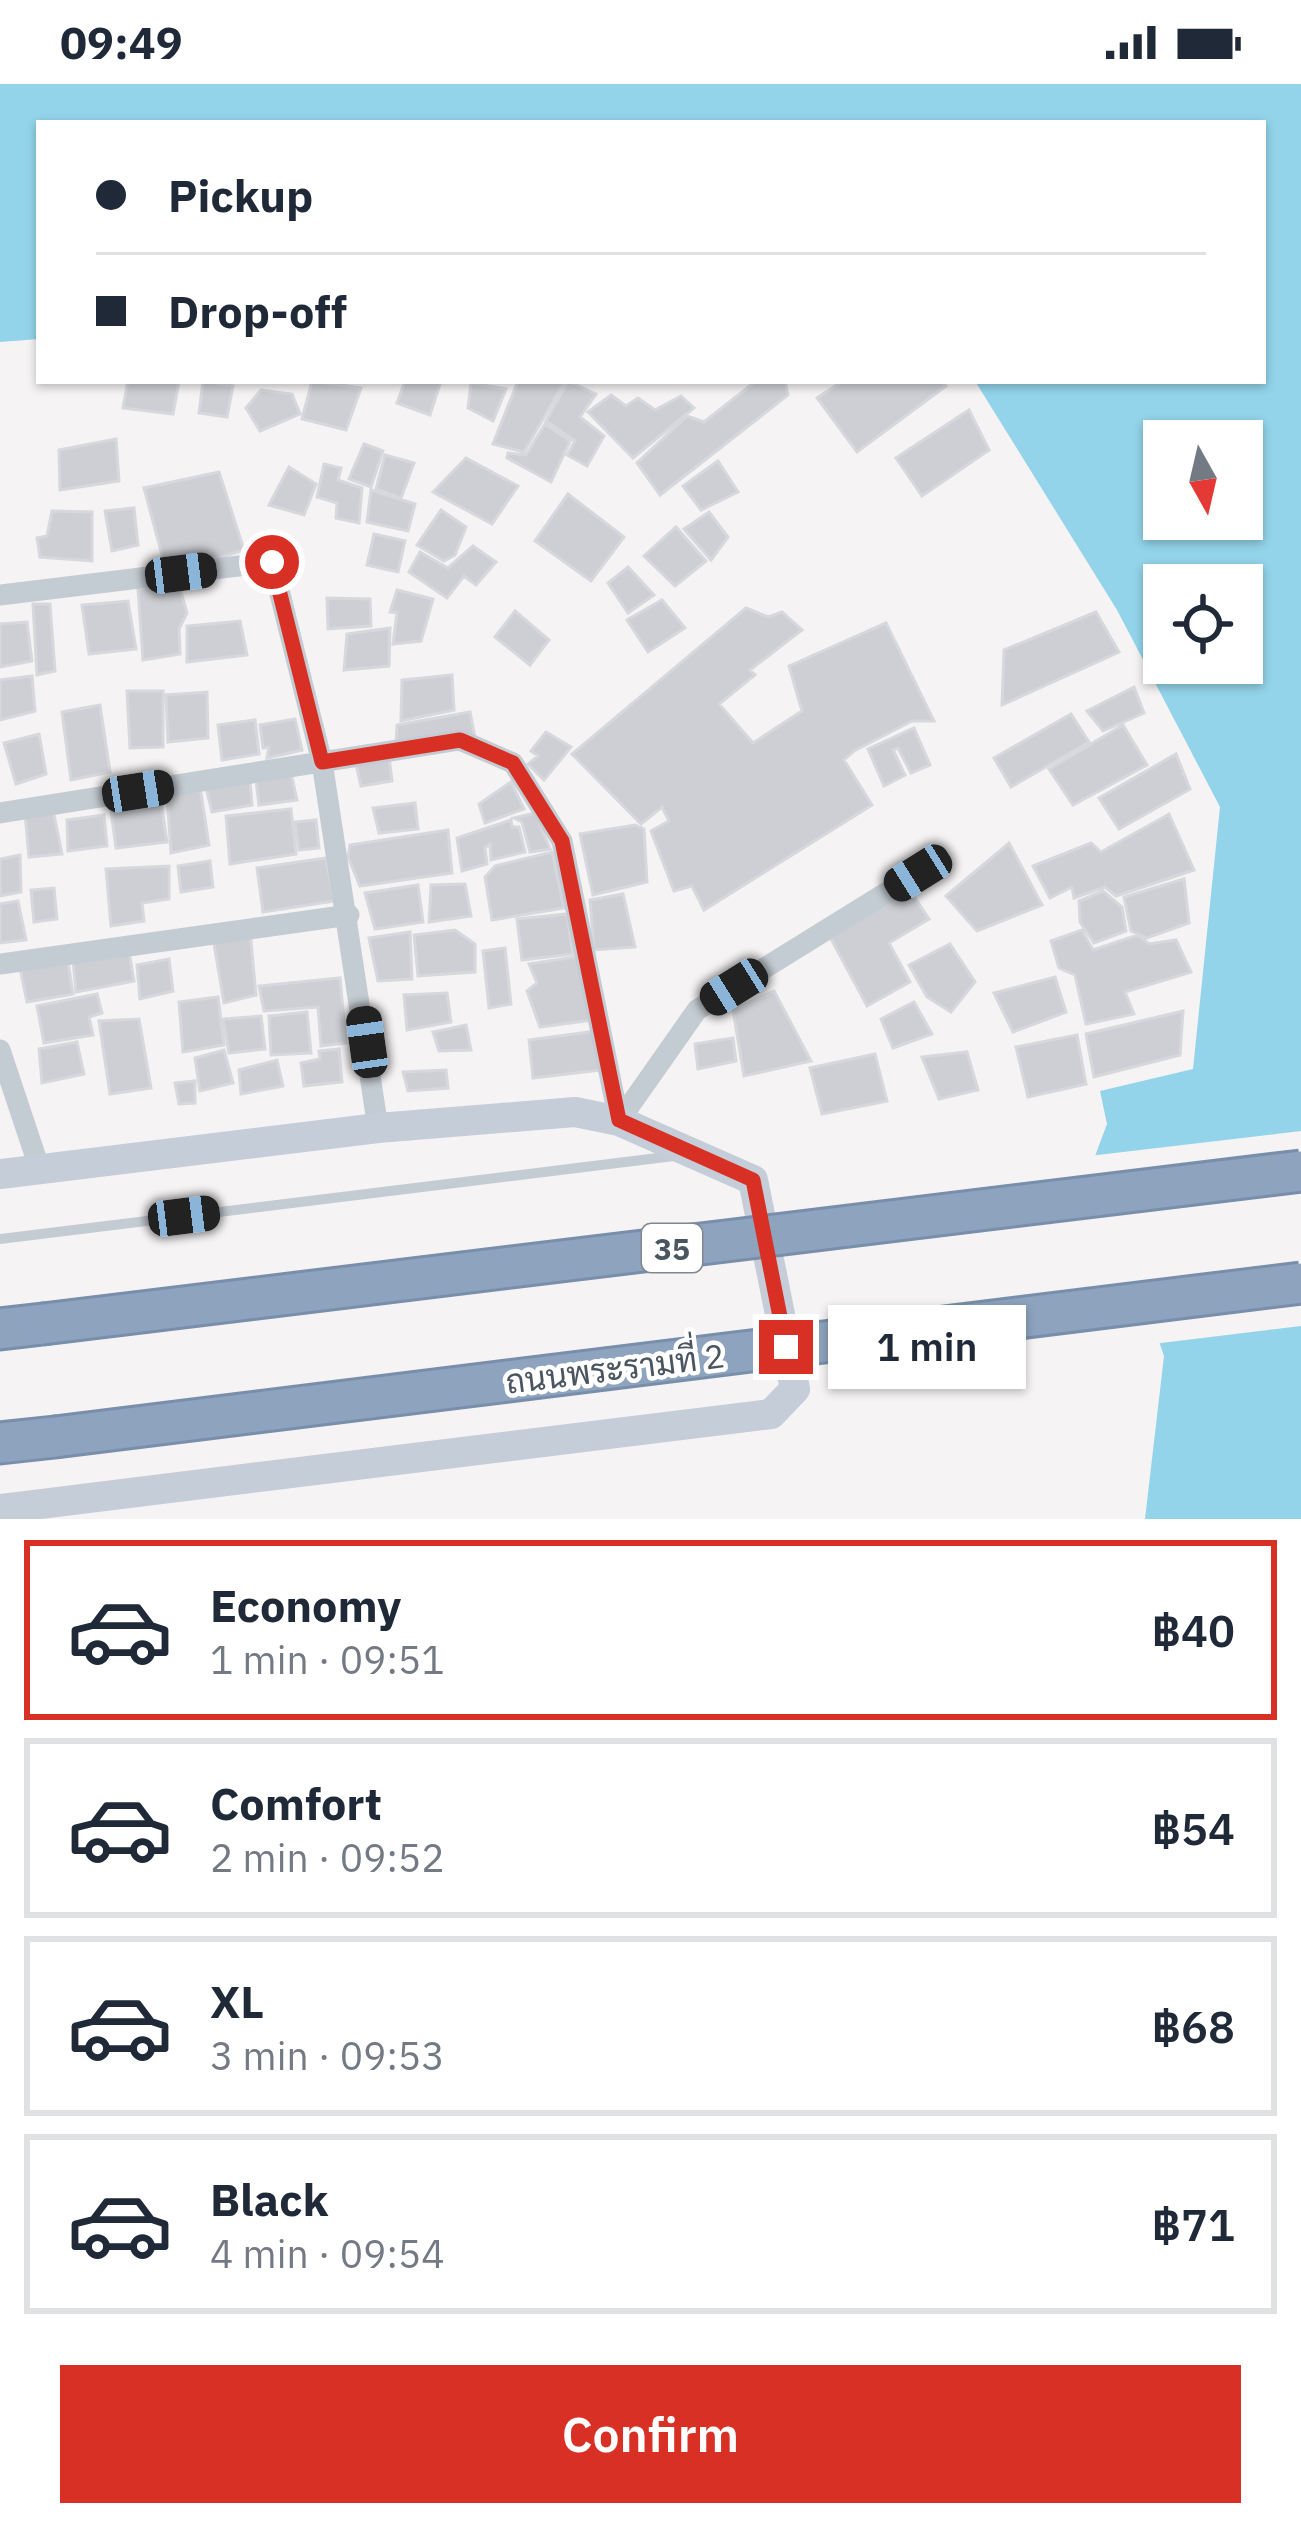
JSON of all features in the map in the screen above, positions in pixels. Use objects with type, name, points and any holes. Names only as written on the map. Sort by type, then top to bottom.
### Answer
[{"type":"highway","name":"35","points":[[0,1330],[1301,1171]]},
{"type":"highway","name":"ถนนพระรามที่ 2","points":[[0,1443],[1301,1283]]},
{"type":"street","points":[[0,595],[272,562],[322,762],[378,1128]]},
{"type":"street","points":[[0,813],[460,740],[513,763],[562,841],[619,1120]]},
{"type":"street","points":[[619,1120],[697,1010],[918,873]]},
{"type":"street","points":[[0,964],[349,915]]},
{"type":"street","points":[[0,1050],[40,1169]]},
{"type":"street","points":[[0,1174],[378,1128],[575,1112],[619,1120],[753,1180],[795,1389],[772,1414],[107,1506],[0,1509]]},
{"type":"lane","points":[[0,1239],[690,1154]]},
{"type":"water","points":[[0,84],[1301,84],[1301,1519],[1145,1519],[1164,1356],[1095,1156],[1107,1124],[1100,1091],[1193,1069],[1220,807],[1156,684],[1263,684],[1263,564],[1143,564],[1143,660],[977,384],[1266,384],[1266,120],[36,120],[36,339],[0,342]]},
{"type":"pier","points":[[1301,1131],[1301,1326],[1153,1344],[1089,1156]]},
{"type":"building","points":[[127,384],[178,384],[173,414],[123,408]]},
{"type":"building","points":[[203,384],[233,386],[227,417],[199,413]]},
{"type":"building","points":[[311,384],[361,388],[346,430],[302,419]]},
{"type":"building","points":[[404,384],[440,384],[430,415],[397,403]]},
{"type":"building","points":[[471,384],[506,389],[493,421],[468,408]]},
{"type":"building","points":[[517,384],[563,384],[524,452],[493,444]]},
{"type":"building","points":[[566,384],[596,394],[580,417],[604,436],[587,466],[567,455],[575,441],[546,421]]},
{"type":"building","points":[[752,384],[786,384],[788,395],[660,495],[637,463],[687,416],[704,422]]},
{"type":"building","points":[[838,384],[946,386],[857,452],[817,398]]},
{"type":"building","points":[[261,390],[292,394],[300,414],[260,431],[246,408]]},
{"type":"building","points":[[611,395],[626,406],[638,398],[655,410],[681,396],[694,408],[633,458],[588,412]]},
{"type":"building","points":[[969,410],[989,450],[922,496],[896,458]]},
{"type":"building","points":[[545,424],[570,441],[551,482],[507,458],[508,453],[526,455]]},
{"type":"building","points":[[116,439],[119,481],[60,490],[59,450]]},
{"type":"building","points":[[364,444],[383,451],[371,487],[349,479]]},
{"type":"building","points":[[385,455],[414,463],[401,498],[376,489]]},
{"type":"building","points":[[466,458],[518,486],[492,524],[433,492]]},
{"type":"building","points":[[718,461],[738,492],[701,510],[683,486]]},
{"type":"building","points":[[324,464],[341,468],[338,480],[362,488],[359,523],[336,518],[337,503],[317,497]]},
{"type":"building","points":[[289,467],[316,484],[304,515],[269,505]]},
{"type":"building","points":[[219,472],[244,550],[192,566],[190,558],[165,566],[144,488]]},
{"type":"building","points":[[371,490],[415,504],[408,531],[367,522]]},
{"type":"building","points":[[568,494],[624,537],[591,581],[535,541]]},
{"type":"building","points":[[134,508],[138,545],[112,551],[105,511]]},
{"type":"building","points":[[441,510],[466,527],[455,555],[444,561],[417,545]]},
{"type":"building","points":[[52,511],[92,512],[92,561],[40,557],[37,538],[47,536]]},
{"type":"building","points":[[709,512],[728,537],[711,560],[684,529]]},
{"type":"building","points":[[676,527],[706,561],[675,586],[644,556]]},
{"type":"building","points":[[374,534],[405,541],[398,572],[367,565]]},
{"type":"building","points":[[473,546],[496,562],[476,585],[464,576],[447,598],[409,572],[420,552],[448,568]]},
{"type":"building","points":[[628,567],[654,595],[628,613],[608,583]]},
{"type":"building","points":[[178,581],[187,613],[179,629],[180,654],[143,660],[138,589]]},
{"type":"building","points":[[397,590],[433,599],[421,641],[393,644],[397,613],[390,612]]},
{"type":"building","points":[[327,598],[370,599],[371,626],[328,629]]},
{"type":"building","points":[[662,600],[685,628],[648,652],[627,620]]},
{"type":"building","points":[[128,601],[136,649],[89,654],[82,605]]},
{"type":"building","points":[[33,604],[50,604],[55,671],[37,675]]},
{"type":"building","points":[[746,608],[768,617],[782,612],[802,630],[750,670],[755,675],[719,704],[753,743],[802,711],[789,666],[886,623],[934,721],[912,721],[854,751],[844,760],[872,805],[704,910],[692,886],[674,891],[651,831],[669,821],[662,807],[641,824],[572,754]]},
{"type":"building","points":[[515,611],[549,640],[530,665],[495,637]]},
{"type":"building","points":[[1096,612],[1119,652],[1002,705],[1004,650]]},
{"type":"building","points":[[240,621],[247,655],[187,662],[187,626]]},
{"type":"building","points":[[27,622],[32,661],[0,667],[0,624]]},
{"type":"building","points":[[390,628],[389,666],[344,670],[347,634]]},
{"type":"building","points":[[452,675],[454,710],[401,721],[402,680]]},
{"type":"building","points":[[32,676],[35,711],[0,720],[0,680]]},
{"type":"building","points":[[1134,687],[1144,713],[1103,731],[1087,711]]},
{"type":"building","points":[[127,691],[163,691],[163,747],[130,748]]},
{"type":"building","points":[[207,692],[208,738],[168,742],[166,695]]},
{"type":"building","points":[[100,705],[110,772],[71,780],[62,712]]},
{"type":"building","points":[[470,712],[475,738],[396,745],[397,725]]},
{"type":"building","points":[[1071,714],[1089,742],[1011,787],[994,758]]},
{"type":"building","points":[[295,719],[302,750],[267,758],[269,747],[263,748],[260,725]]},
{"type":"building","points":[[255,720],[259,754],[222,760],[218,725]]},
{"type":"building","points":[[1123,725],[1147,765],[1073,805],[1049,769]]},
{"type":"building","points":[[914,728],[930,765],[911,773],[898,748],[893,750],[905,775],[884,786],[868,749]]},
{"type":"building","points":[[546,732],[571,747],[544,780],[528,764],[538,756],[531,751]]},
{"type":"building","points":[[39,734],[46,774],[16,784],[4,743]]},
{"type":"building","points":[[1176,754],[1190,789],[1119,829],[1099,798]]},
{"type":"building","points":[[389,756],[392,781],[361,786],[355,760]]},
{"type":"building","points":[[291,773],[297,800],[259,805],[256,780]]},
{"type":"building","points":[[250,781],[252,805],[212,812],[206,788]]},
{"type":"building","points":[[511,782],[524,809],[485,823],[479,804]]},
{"type":"building","points":[[200,787],[209,845],[171,853],[167,795]]},
{"type":"building","points":[[161,802],[167,842],[116,848],[111,811]]},
{"type":"building","points":[[415,803],[418,829],[379,833],[373,808]]},
{"type":"building","points":[[291,809],[296,854],[230,864],[226,816]]},
{"type":"building","points":[[53,810],[62,854],[29,857],[25,813]]},
{"type":"building","points":[[535,813],[550,849],[530,852],[522,822],[514,818]]},
{"type":"building","points":[[1169,814],[1194,870],[1116,896],[1105,887],[1074,898],[1072,887],[1050,898],[1033,866],[1091,843],[1101,852]]},
{"type":"building","points":[[104,815],[107,846],[68,851],[67,820]]},
{"type":"building","points":[[316,820],[319,848],[299,850],[295,822]]},
{"type":"building","points":[[511,820],[512,827],[519,827],[525,852],[491,860],[490,844],[485,848],[487,864],[462,871],[457,838]]},
{"type":"building","points":[[635,825],[644,829],[647,882],[593,895],[580,834]]},
{"type":"building","points":[[448,830],[452,873],[360,886],[348,857],[350,845]]},
{"type":"building","points":[[1009,843],[1042,905],[977,931],[946,896]]},
{"type":"building","points":[[552,852],[564,908],[492,920],[485,877],[495,866]]},
{"type":"building","points":[[20,855],[21,892],[0,896],[0,859]]},
{"type":"building","points":[[326,858],[334,901],[263,912],[257,868]]},
{"type":"building","points":[[210,861],[213,887],[181,892],[178,866]]},
{"type":"building","points":[[169,866],[169,899],[142,903],[144,921],[111,926],[106,869]]},
{"type":"building","points":[[1184,879],[1189,923],[1147,938],[1131,931],[1124,897]]},
{"type":"building","points":[[465,884],[471,916],[429,922],[431,885]]},
{"type":"building","points":[[418,885],[423,922],[375,929],[365,893]]},
{"type":"building","points":[[907,886],[929,919],[889,943],[910,982],[867,1006],[830,937]]},
{"type":"building","points":[[54,888],[57,919],[34,922],[31,890]]},
{"type":"building","points":[[1103,891],[1122,907],[1126,931],[1094,943],[1080,922],[1079,901]]},
{"type":"building","points":[[623,894],[635,947],[594,950],[590,900]]},
{"type":"building","points":[[18,901],[26,940],[0,943],[0,904]]},
{"type":"building","points":[[567,914],[573,954],[522,960],[517,919]]},
{"type":"building","points":[[455,930],[475,944],[475,972],[418,976],[414,935]]},
{"type":"building","points":[[1082,930],[1093,950],[1138,935],[1149,944],[1176,940],[1191,972],[1125,992],[1134,1014],[1086,1024],[1075,975],[1059,968],[1051,941]]},
{"type":"building","points":[[250,931],[256,995],[224,1003],[213,938]]},
{"type":"building","points":[[410,932],[412,979],[378,981],[369,938]]},
{"type":"building","points":[[950,944],[975,982],[951,1012],[927,997],[909,965]]},
{"type":"building","points":[[505,948],[511,1004],[489,1008],[483,951]]},
{"type":"building","points":[[129,952],[134,981],[76,992],[73,960]]},
{"type":"building","points":[[582,956],[593,1020],[540,1027],[527,991],[537,983],[529,964]]},
{"type":"building","points":[[169,959],[173,991],[140,999],[137,965]]},
{"type":"building","points":[[68,962],[73,994],[27,1002],[20,968]]},
{"type":"building","points":[[1055,977],[1066,1012],[1013,1032],[994,993]]},
{"type":"building","points":[[340,978],[346,1043],[321,1046],[318,1007],[264,1011],[259,986]]},
{"type":"building","points":[[774,991],[811,1061],[744,1076],[733,1010]]},
{"type":"building","points":[[447,993],[451,1022],[407,1030],[404,995]]},
{"type":"building","points":[[97,994],[102,1013],[89,1017],[93,1035],[44,1043],[37,1006]]},
{"type":"building","points":[[218,997],[224,1045],[183,1052],[179,1002]]},
{"type":"building","points":[[914,1002],[932,1034],[893,1048],[881,1019]]},
{"type":"building","points":[[1183,1011],[1180,1055],[1094,1077],[1086,1034]]},
{"type":"building","points":[[307,1012],[311,1053],[271,1055],[269,1016]]},
{"type":"building","points":[[261,1016],[265,1049],[229,1053],[223,1019]]},
{"type":"building","points":[[139,1019],[151,1088],[110,1094],[99,1021]]},
{"type":"building","points":[[466,1025],[471,1050],[439,1051],[433,1032]]},
{"type":"building","points":[[596,1031],[601,1070],[533,1078],[529,1040]]},
{"type":"building","points":[[1077,1035],[1086,1084],[1028,1097],[1016,1047]]},
{"type":"building","points":[[733,1038],[736,1061],[698,1069],[695,1044]]},
{"type":"building","points":[[77,1042],[84,1074],[42,1083],[39,1049]]},
{"type":"building","points":[[339,1049],[342,1082],[304,1086],[301,1063],[320,1059],[319,1051]]},
{"type":"building","points":[[224,1050],[233,1083],[200,1091],[195,1058]]},
{"type":"building","points":[[967,1052],[978,1090],[939,1099],[922,1057]]},
{"type":"building","points":[[875,1054],[887,1101],[822,1114],[810,1068]]},
{"type":"building","points":[[277,1060],[283,1086],[241,1094],[239,1070]]},
{"type":"building","points":[[446,1070],[448,1088],[408,1091],[403,1072]]},
{"type":"building","points":[[195,1081],[195,1103],[179,1104],[175,1083]]},
{"type":"route","points":[[272,562],[322,762],[460,740],[513,763],[562,841],[619,1120],[753,1180],[786,1347]]}]
